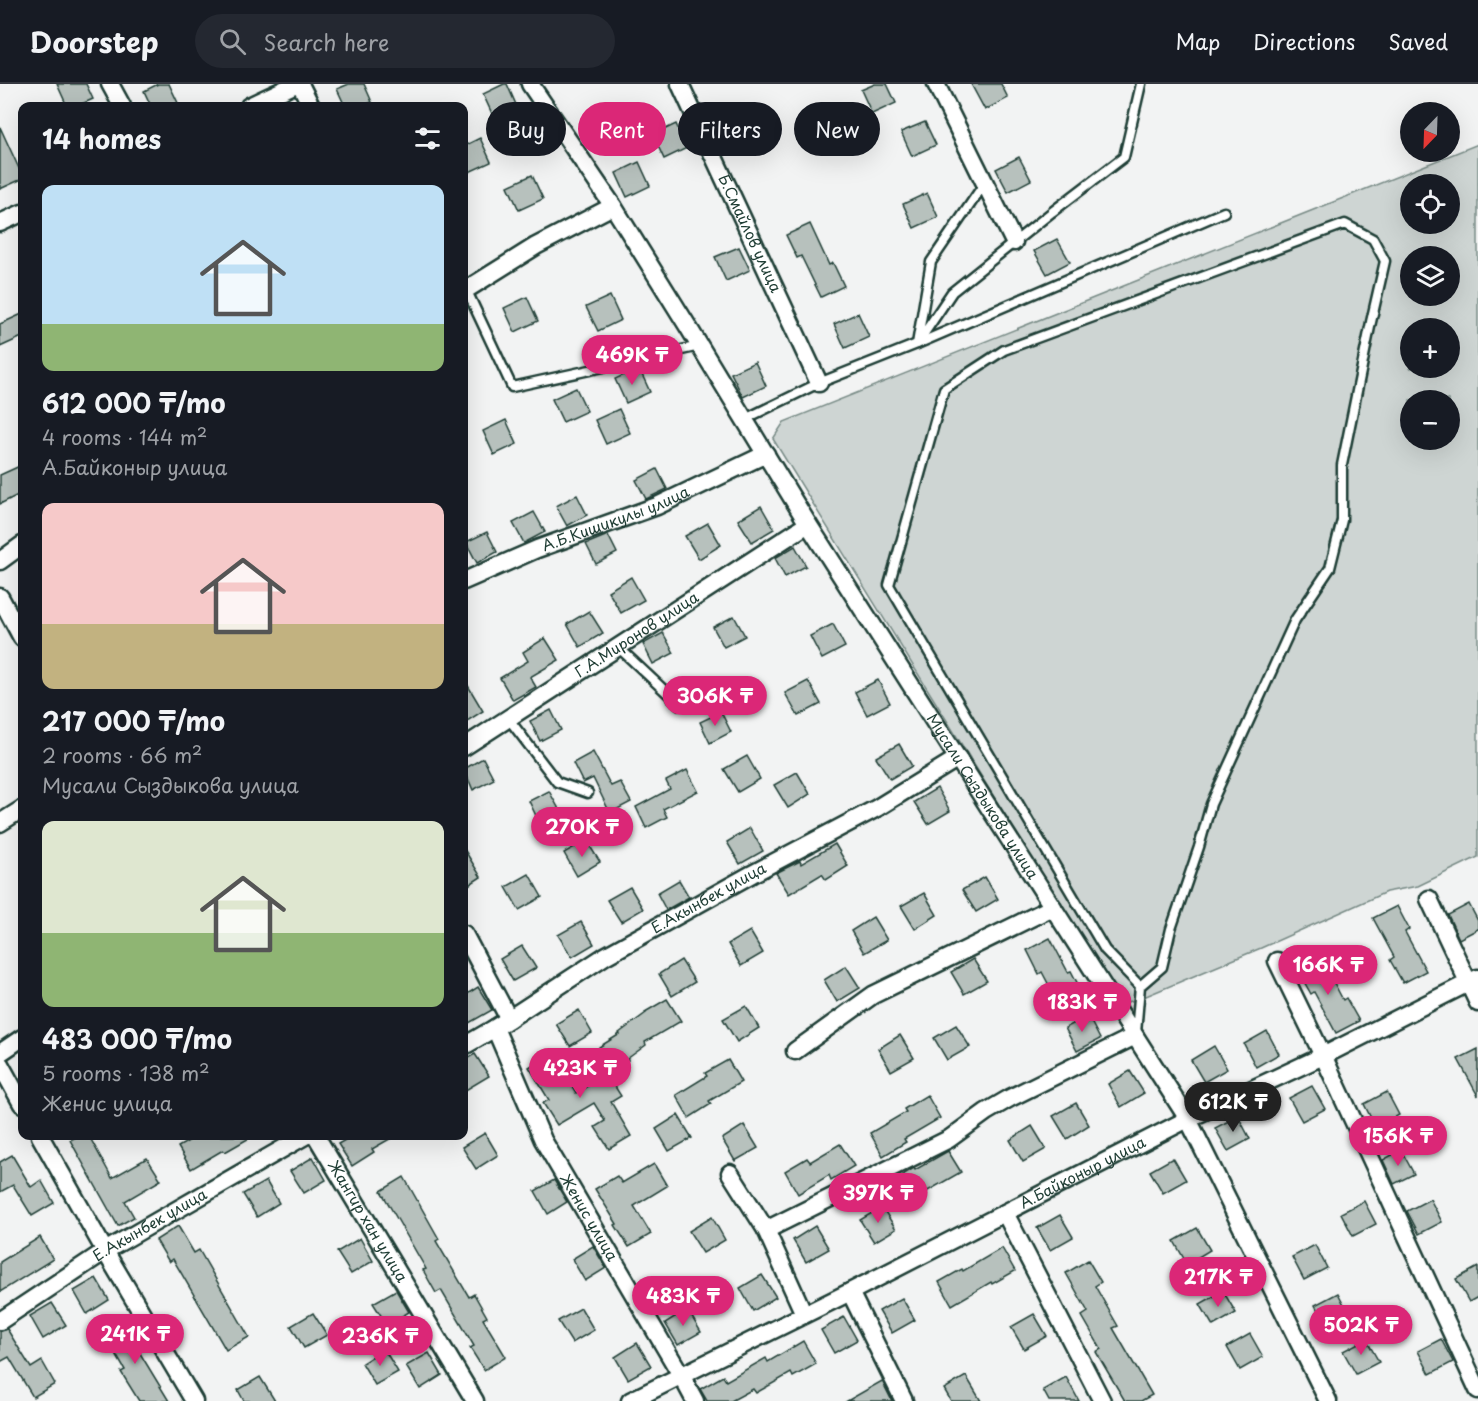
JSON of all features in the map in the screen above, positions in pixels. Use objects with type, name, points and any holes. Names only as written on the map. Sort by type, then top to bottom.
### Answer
[{"type":"street","points":[[110,84],[120,102]]},
{"type":"street","points":[[258,102],[298,84],[309,102]]},
{"type":"street","name":"Мусали Сыздыкова улица","points":[[530,84],[613,206],[808,524],[1188,1119],[1328,1401]]},
{"type":"street","name":"Б.Смайлов улица","points":[[680,84],[819,382]]},
{"type":"street","points":[[936,84],[1014,242]]},
{"type":"street","points":[[468,288],[536,246],[613,206]]},
{"type":"street","points":[[0,223],[18,215]]},
{"type":"street","name":"А.Б.Кишикулы улица","points":[[468,579],[537,549],[657,506],[766,454]]},
{"type":"street","name":"Г.А.Миронов улица","points":[[468,744],[808,524]]},
{"type":"street","points":[[0,561],[18,548]]},
{"type":"street","points":[[0,597],[18,631]]},
{"type":"street","name":"Е.Акынбек улица","points":[[468,1044],[605,956],[877,808],[958,758]]},
{"type":"street","points":[[0,823],[18,811]]},
{"type":"street","points":[[1429,899],[1473,981],[1478,1003]]},
{"type":"street","points":[[795,1051],[873,995],[1053,907]]},
{"type":"street","name":"Женис улица","points":[[468,943],[502,1023],[543,1140],[695,1401]]},
{"type":"street","points":[[1277,962],[1478,1390]]},
{"type":"street","name":"А.Байконыр улица","points":[[630,1401],[850,1292],[1188,1119],[1323,1056],[1473,981]]},
{"type":"street","points":[[766,1230],[949,1139],[1010,1098],[1135,1036]]},
{"type":"street","points":[[0,1053],[18,1041]]},
{"type":"street","points":[[0,1064],[18,1097]]},
{"type":"street","points":[[42,1140],[194,1401]]},
{"type":"street","name":"Е.Акынбек улица","points":[[0,1321],[105,1251],[298,1140]]},
{"type":"street","name":"Жангир хан улица","points":[[318,1140],[476,1401]]},
{"type":"street","points":[[730,1173],[766,1230],[804,1314]]},
{"type":"street","points":[[1005,1213],[1102,1401]]},
{"type":"street","points":[[850,1292],[904,1401]]},
{"type":"lane","points":[[917,344],[952,292],[1124,157],[1142,84]]},
{"type":"lane","points":[[917,344],[931,262],[985,183]]},
{"type":"lane","points":[[745,420],[819,382],[917,344],[1224,213]]},
{"type":"lane","points":[[1135,1036],[1140,986],[1162,968],[1171,929],[1211,804],[1295,620],[1330,568],[1342,520],[1342,465],[1385,261],[1373,239],[1345,224],[1004,350],[944,389],[889,585],[1105,950],[1140,986]]},
{"type":"lane","points":[[468,296],[512,387],[700,346]]},
{"type":"lane","points":[[618,647],[680,705]]},
{"type":"lane","points":[[508,718],[557,782],[588,794]]},
{"type":"shaded area","points":[[1478,144],[1478,857],[1418,886],[1386,892],[1261,948],[1122,1004],[773,439],[784,422],[1400,175],[1400,234],[1460,234],[1460,174],[1403,174],[1433,162],[1460,162],[1460,151]]},
{"type":"building","points":[[57,84],[86,84],[93,99],[86,102],[65,102]]},
{"type":"building","points":[[158,84],[169,84],[178,102],[149,102],[144,91]]},
{"type":"building","points":[[349,84],[364,84],[372,102],[343,102],[337,89]]},
{"type":"building","points":[[507,84],[515,102],[487,102],[483,94]]},
{"type":"building","points":[[875,84],[887,84],[896,103],[880,110],[880,102],[866,102],[861,90]]},
{"type":"building","points":[[971,84],[1001,84],[1008,98],[985,110]]},
{"type":"building","points":[[925,122],[936,145],[912,156],[901,132]]},
{"type":"building","points":[[676,124],[678,152],[664,159],[663,156],[666,156],[666,129]]},
{"type":"building","points":[[0,127],[18,166],[18,181],[0,189]]},
{"type":"building","points":[[480,138],[486,156],[491,162],[468,173],[468,144]]},
{"type":"building","points":[[1019,157],[1031,180],[1008,192],[996,169]]},
{"type":"building","points":[[639,162],[650,186],[627,197],[616,173]]},
{"type":"building","points":[[532,175],[543,199],[519,210],[508,186]]},
{"type":"building","points":[[927,193],[938,217],[914,228],[903,204]]},
{"type":"building","points":[[810,224],[829,265],[833,263],[844,286],[821,297],[801,256],[797,258],[786,235]]},
{"type":"building","points":[[1057,239],[1070,262],[1047,274],[1034,251]]},
{"type":"building","points":[[739,247],[750,270],[726,281],[715,257]]},
{"type":"building","points":[[610,296],[621,320],[598,331],[586,307]]},
{"type":"building","points":[[527,297],[538,321],[515,332],[504,308]]},
{"type":"building","points":[[858,313],[869,337],[845,348],[834,324]]},
{"type":"building","points":[[18,316],[18,339],[0,347],[0,324]]},
{"type":"building","points":[[755,362],[766,386],[743,397],[731,373]]},
{"type":"building","points":[[639,368],[650,392],[626,403],[615,379]]},
{"type":"building","points":[[576,388],[587,411],[563,422],[552,399]]},
{"type":"building","points":[[619,409],[630,433],[606,444],[595,420]]},
{"type":"building","points":[[506,420],[517,444],[494,455],[483,431]]},
{"type":"building","points":[[18,467],[18,495],[0,504],[0,475]]},
{"type":"building","points":[[657,469],[667,489],[646,499],[636,480]]},
{"type":"building","points":[[577,495],[587,515],[567,526],[556,506]]},
{"type":"building","points":[[761,506],[774,529],[752,542],[738,520]]},
{"type":"building","points":[[534,512],[545,532],[524,543],[513,523]]},
{"type":"building","points":[[708,523],[721,545],[699,559],[685,536]]},
{"type":"building","points":[[487,532],[497,552],[477,563],[468,546],[468,541]]},
{"type":"building","points":[[608,535],[617,553],[596,564],[586,544]]},
{"type":"building","points":[[795,546],[806,566],[785,577],[775,558]]},
{"type":"building","points":[[631,577],[644,600],[621,613],[608,591]]},
{"type":"building","points":[[589,611],[603,633],[580,647],[567,624]]},
{"type":"building","points":[[734,616],[745,636],[724,647],[713,627]]},
{"type":"building","points":[[833,624],[845,647],[822,659],[810,636]]},
{"type":"building","points":[[663,633],[674,653],[653,664],[643,644]]},
{"type":"building","points":[[545,638],[559,660],[530,677],[536,687],[513,700],[500,678],[528,661],[523,652]]},
{"type":"building","points":[[878,680],[890,703],[867,715],[855,692]]},
{"type":"building","points":[[808,681],[821,704],[798,716],[785,693]]},
{"type":"building","points":[[468,686],[483,711],[468,720]]},
{"type":"building","points":[[551,710],[561,730],[540,741],[530,721]]},
{"type":"building","points":[[721,712],[731,732],[710,743],[700,722]]},
{"type":"building","points":[[899,744],[912,766],[890,779],[876,757]]},
{"type":"building","points":[[593,752],[611,786],[620,782],[631,802],[610,813],[593,778],[583,783],[573,763]]},
{"type":"building","points":[[747,756],[760,779],[738,792],[724,769]]},
{"type":"building","points":[[483,758],[494,779],[473,790],[468,778],[468,767]]},
{"type":"building","points":[[687,770],[698,791],[663,809],[667,817],[646,828],[636,807],[670,789],[666,781]]},
{"type":"building","points":[[797,772],[810,794],[788,808],[774,785]]},
{"type":"building","points":[[937,788],[950,811],[928,824],[914,802]]},
{"type":"building","points":[[549,791],[560,811],[539,822],[529,801]]},
{"type":"building","points":[[750,828],[763,851],[740,864],[727,842]]},
{"type":"building","points":[[586,840],[600,862],[577,876],[564,853]]},
{"type":"building","points":[[835,844],[848,866],[826,880],[822,874],[789,894],[776,873],[800,861],[801,864]]},
{"type":"building","points":[[468,856],[481,877],[468,885]]},
{"type":"building","points":[[529,874],[542,897],[519,910],[506,887]]},
{"type":"building","points":[[985,877],[998,899],[976,912],[962,890]]},
{"type":"building","points":[[679,880],[689,897],[666,910],[657,893]]},
{"type":"building","points":[[630,887],[643,909],[621,922],[607,900]]},
{"type":"building","points":[[924,893],[937,915],[915,929],[901,906]]},
{"type":"building","points":[[1469,904],[1478,921],[1478,929],[1459,939],[1448,915]]},
{"type":"building","points":[[1397,906],[1409,929],[1405,932],[1426,971],[1403,983],[1390,960],[1394,957],[1373,918]]},
{"type":"building","points":[[873,917],[887,940],[864,953],[851,931]]},
{"type":"building","points":[[581,922],[594,944],[572,957],[558,935]]},
{"type":"building","points":[[750,931],[763,953],[741,966],[728,944]]},
{"type":"building","points":[[1050,938],[1083,994],[1060,1006],[1042,972],[1039,974],[1027,950]]},
{"type":"building","points":[[522,946],[536,968],[513,981],[500,959]]},
{"type":"building","points":[[1321,958],[1343,1000],[1346,998],[1359,1021],[1336,1033],[1314,992],[1311,994],[1298,971]]},
{"type":"building","points":[[973,959],[987,981],[964,994],[951,972]]},
{"type":"building","points":[[681,960],[695,982],[672,996],[659,974]]},
{"type":"building","points":[[846,966],[860,988],[837,1002],[824,980]]},
{"type":"building","points":[[478,987],[492,1010],[469,1023],[468,1021],[468,993]]},
{"type":"building","points":[[667,999],[681,1021],[645,1042],[646,1045],[613,1069],[599,1047],[620,1034],[645,1012]]},
{"type":"building","points":[[746,1006],[759,1028],[737,1042],[723,1019]]},
{"type":"building","points":[[579,1010],[592,1033],[570,1046],[556,1024]]},
{"type":"building","points":[[1088,1016],[1100,1039],[1077,1051],[1065,1028]]},
{"type":"building","points":[[956,1025],[970,1047],[947,1060],[934,1038]]},
{"type":"building","points":[[1267,1031],[1279,1054],[1256,1067],[1244,1044]]},
{"type":"building","points":[[900,1035],[914,1058],[891,1071],[878,1049]]},
{"type":"building","points":[[1214,1046],[1227,1069],[1204,1082],[1191,1060]]},
{"type":"building","points":[[1478,1049],[1478,1096],[1458,1059]]},
{"type":"building","points":[[552,1053],[576,1093],[607,1074],[621,1096],[611,1102],[631,1136],[609,1149],[595,1127],[605,1121],[594,1103],[557,1125],[543,1103],[549,1100],[529,1067]]},
{"type":"building","points":[[475,1054],[489,1076],[468,1089],[468,1058]]},
{"type":"building","points":[[728,1060],[741,1082],[709,1101],[711,1104],[689,1118],[676,1095],[707,1076],[705,1073]]},
{"type":"building","points":[[1130,1071],[1144,1093],[1121,1107],[1108,1084]]},
{"type":"building","points":[[1312,1086],[1325,1109],[1302,1121],[1289,1098]]},
{"type":"building","points":[[1387,1092],[1399,1115],[1376,1128],[1364,1104]]},
{"type":"building","points":[[927,1095],[940,1118],[904,1139],[906,1142],[883,1156],[870,1133],[906,1112],[904,1109]]},
{"type":"building","points":[[1076,1103],[1089,1125],[1067,1139],[1053,1116]]},
{"type":"building","points":[[678,1115],[692,1138],[669,1151],[656,1129]]},
{"type":"building","points":[[1238,1116],[1250,1139],[1228,1151],[1215,1128]]},
{"type":"building","points":[[744,1125],[758,1148],[735,1161],[722,1139]]},
{"type":"building","points":[[1032,1126],[1046,1149],[1023,1162],[1010,1140]]},
{"type":"building","points":[[485,1133],[498,1155],[476,1169],[462,1147]]},
{"type":"building","points":[[70,1140],[91,1140],[112,1178],[147,1158],[161,1180],[125,1201],[134,1217],[118,1226]]},
{"type":"building","points":[[190,1140],[246,1140],[225,1152],[223,1150],[191,1169],[178,1147]]},
{"type":"building","points":[[345,1140],[388,1140],[372,1149],[374,1152],[352,1166],[338,1144]]},
{"type":"building","points":[[840,1144],[854,1166],[831,1180],[829,1175],[798,1194],[785,1171],[807,1158],[810,1162]]},
{"type":"building","points":[[1401,1150],[1414,1174],[1394,1184],[1383,1160]]},
{"type":"building","points":[[948,1151],[961,1172],[905,1204],[891,1182]]},
{"type":"building","points":[[12,1155],[31,1187],[41,1180],[54,1203],[32,1216],[13,1185],[0,1192],[0,1162]]},
{"type":"building","points":[[313,1157],[326,1180],[304,1193],[290,1171]]},
{"type":"building","points":[[1173,1158],[1186,1180],[1163,1193],[1150,1171]]},
{"type":"building","points":[[654,1164],[667,1186],[634,1206],[651,1234],[629,1247],[595,1189],[617,1176],[622,1183]]},
{"type":"building","points":[[404,1177],[439,1239],[436,1241],[469,1297],[474,1294],[487,1317],[483,1319],[506,1357],[484,1370],[470,1348],[474,1346],[441,1290],[436,1293],[423,1270],[426,1269],[381,1191]]},
{"type":"building","points":[[554,1180],[567,1202],[548,1214],[535,1191]]},
{"type":"building","points":[[266,1181],[279,1203],[257,1217],[243,1194]]},
{"type":"building","points":[[1430,1199],[1442,1222],[1419,1234],[1407,1211]]},
{"type":"building","points":[[1364,1201],[1376,1224],[1353,1236],[1341,1213]]},
{"type":"building","points":[[882,1207],[896,1229],[874,1242],[860,1220]]},
{"type":"building","points":[[1060,1215],[1073,1237],[1050,1250],[1037,1228]]},
{"type":"building","points":[[712,1217],[725,1240],[703,1253],[689,1231]]},
{"type":"building","points":[[178,1226],[194,1253],[199,1250],[249,1337],[226,1350],[173,1259],[169,1262],[156,1240]]},
{"type":"building","points":[[815,1226],[829,1249],[806,1262],[793,1240]]},
{"type":"building","points":[[1197,1228],[1210,1250],[1187,1264],[1174,1241]]},
{"type":"building","points":[[40,1237],[53,1259],[0,1292],[0,1262]]},
{"type":"building","points":[[360,1238],[373,1261],[351,1274],[337,1252]]},
{"type":"building","points":[[1315,1245],[1327,1268],[1304,1280],[1292,1257]]},
{"type":"building","points":[[593,1246],[606,1268],[585,1281],[572,1259]]},
{"type":"building","points":[[1002,1248],[1015,1271],[952,1305],[939,1282]]},
{"type":"building","points":[[1088,1260],[1101,1282],[1095,1286],[1118,1326],[1113,1328],[1152,1395],[1141,1401],[1125,1401],[1096,1352],[1101,1349],[1082,1316],[1088,1312],[1066,1273]]},
{"type":"building","points":[[1478,1267],[1478,1297],[1469,1302],[1456,1279]]},
{"type":"building","points":[[762,1275],[776,1297],[753,1311],[740,1288]]},
{"type":"building","points":[[96,1278],[109,1300],[87,1314],[74,1291]]},
{"type":"building","points":[[396,1290],[409,1312],[387,1325],[373,1303]]},
{"type":"building","points":[[1223,1291],[1236,1313],[1213,1326],[1200,1304]]},
{"type":"building","points":[[1338,1293],[1350,1316],[1327,1328],[1315,1305]]},
{"type":"building","points":[[902,1298],[915,1320],[892,1333],[879,1311]]},
{"type":"building","points":[[52,1303],[66,1325],[43,1339],[30,1316]]},
{"type":"building","points":[[581,1308],[594,1330],[572,1343],[558,1321]]},
{"type":"building","points":[[687,1309],[701,1332],[678,1345],[665,1323]]},
{"type":"building","points":[[313,1313],[327,1335],[304,1348],[291,1326]]},
{"type":"building","points":[[1034,1314],[1047,1336],[1024,1349],[1011,1327]]},
{"type":"building","points":[[844,1317],[857,1340],[834,1353],[821,1330]]},
{"type":"building","points":[[126,1321],[140,1343],[135,1345],[169,1401],[139,1401],[121,1372],[125,1370],[104,1334]]},
{"type":"building","points":[[7,1329],[31,1368],[42,1361],[55,1384],[33,1397],[9,1357],[0,1362],[0,1331]]},
{"type":"building","points":[[1250,1334],[1263,1357],[1240,1370],[1227,1347]]},
{"type":"building","points":[[1366,1339],[1379,1362],[1356,1374],[1343,1351]]},
{"type":"building","points":[[1441,1339],[1453,1362],[1430,1374],[1418,1351]]},
{"type":"building","points":[[803,1341],[816,1364],[793,1377],[791,1373],[756,1393],[753,1389],[731,1401],[707,1401],[700,1389],[723,1376],[726,1381],[766,1358],[768,1362]]},
{"type":"building","points":[[637,1343],[651,1366],[628,1379],[615,1357]]},
{"type":"building","points":[[384,1349],[398,1372],[375,1385],[362,1363]]},
{"type":"building","points":[[429,1353],[442,1375],[420,1389],[406,1366]]},
{"type":"building","points":[[966,1376],[981,1401],[951,1401],[944,1389]]},
{"type":"building","points":[[260,1377],[275,1401],[244,1401],[238,1390]]},
{"type":"building","points":[[1066,1377],[1079,1401],[1049,1401],[1043,1390]]},
{"type":"building","points":[[882,1381],[892,1401],[847,1401]]}]
